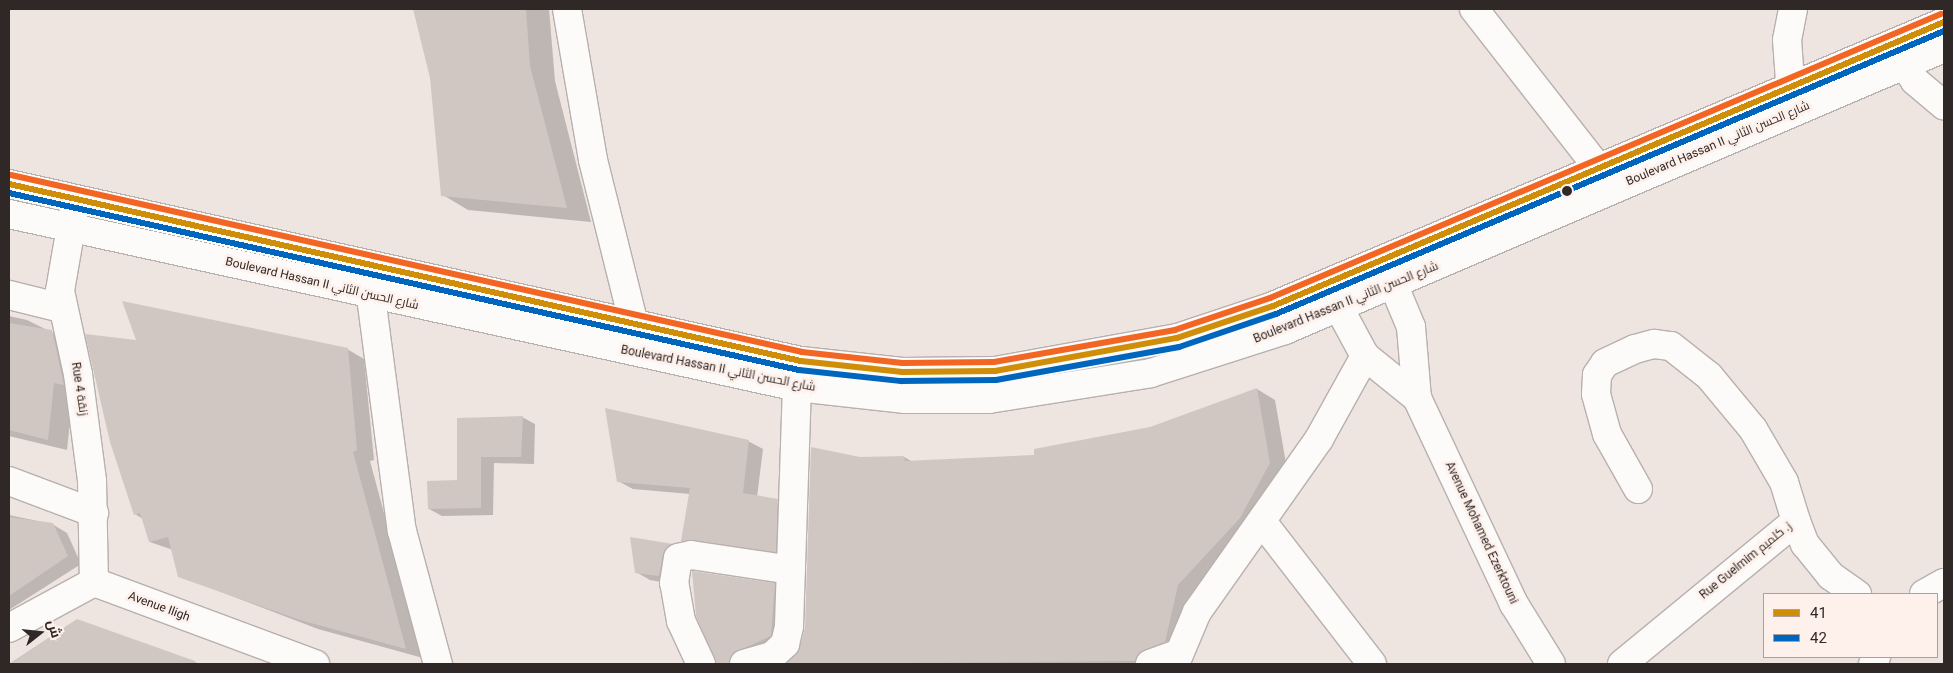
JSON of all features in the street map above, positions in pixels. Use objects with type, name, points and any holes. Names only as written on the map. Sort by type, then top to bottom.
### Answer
[{"type":"street","points":[[567,9],[593,160],[634,325]]},
{"type":"street","points":[[1474,9],[1607,178]]},
{"type":"street","points":[[1791,101],[1787,40],[1793,9]]},
{"type":"street","name":"Boulevard Hassan II شارع الحسن الثاني","points":[[9,184],[634,325],[855,369],[995,370],[1177,338],[1334,281],[1607,178],[1791,101],[1896,55],[1944,22]]},
{"type":"street","name":"Boulevard Hassan II شارع الحسن الثاني","points":[[1896,55],[1944,48]]},
{"type":"street","points":[[1896,55],[1944,105]]},
{"type":"street","name":"Boulevard Hassan II شارع الحسن الثاني","points":[[9,214],[371,297],[797,387],[905,399],[989,399],[1044,392],[1150,373],[1339,308],[1396,286],[1607,178]]},
{"type":"street","name":"Rue 4 زنقة","points":[[76,198],[60,290],[61,308],[78,374],[94,512],[94,582]]},
{"type":"street","name":"Avenue Mohamed Ezerktouni","points":[[1383,261],[1396,286],[1416,353],[1417,398],[1514,604],[1552,664]]},
{"type":"street","points":[[372,265],[371,297],[402,531],[438,664]]},
{"type":"street","name":"Avenue Mohamed Ezerktouni","points":[[1334,281],[1339,308],[1365,356],[1417,398]]},
{"type":"street","points":[[9,295],[61,308]]},
{"type":"street","points":[[1638,489],[1607,434],[1596,394],[1597,375],[1605,363],[1635,349],[1654,344],[1671,346],[1709,376],[1753,429],[1784,482],[1796,521]]},
{"type":"street","points":[[1150,664],[1183,657],[1203,604],[1263,523],[1324,431],[1365,356]]},
{"type":"street","points":[[744,664],[772,656],[785,644],[791,570],[797,387]]},
{"type":"street","points":[[9,481],[94,512]]},
{"type":"street","name":"Rue Guelmim ز. كلميم","points":[[1622,664],[1796,521],[1810,551],[1831,576],[1855,593]]},
{"type":"street","points":[[1263,523],[1372,664]]},
{"type":"street","points":[[701,664],[681,621],[674,583],[678,558],[691,554],[791,570]]},
{"type":"street","points":[[9,628],[94,582]]},
{"type":"street","name":"Avenue Iligh","points":[[94,582],[315,664]]},
{"type":"street","points":[[1926,593],[1944,583]]},
{"type":"building","points":[[413,9],[526,9],[530,66],[567,208],[441,196],[430,78]]},
{"type":"building","points":[[122,301],[348,348],[357,450],[353,452],[406,649],[300,620],[178,577],[168,537],[149,542],[140,513],[134,515],[110,442],[85,334],[136,340]]},
{"type":"building","points":[[9,323],[52,330],[64,385],[54,383],[48,440],[9,430]]},
{"type":"building","points":[[1257,388],[1270,463],[1240,518],[1178,585],[1165,642],[1144,650],[1135,661],[786,664],[800,648],[805,627],[811,447],[860,457],[904,456],[905,461],[1034,455],[1034,449],[1150,427]]},
{"type":"building","points":[[605,408],[749,440],[743,493],[778,499],[776,552],[681,541],[690,488],[617,482]]},
{"type":"building","points":[[523,416],[521,457],[481,457],[481,508],[428,509],[427,481],[457,480],[457,418]]},
{"type":"building","points":[[9,517],[53,523],[68,556],[9,596]]},
{"type":"building","points":[[630,537],[673,544],[663,555],[659,576],[635,573]]},
{"type":"building","points":[[692,571],[775,583],[771,636],[733,653],[729,664],[716,664],[696,616]]},
{"type":"building","points":[[77,619],[195,661],[194,664],[9,664]]},
{"type":"transit line","points":[[11,175],[802,352],[902,363],[994,362],[1175,330],[1270,298],[1941,14]]},
{"type":"transit line","name":"41","points":[[9,184],[801,361],[902,372],[995,371],[1177,338],[1273,306],[1944,22]]},
{"type":"transit line","name":"42","points":[[9,193],[799,370],[901,381],[996,380],[1179,347],[1276,314],[1944,31]]}]
